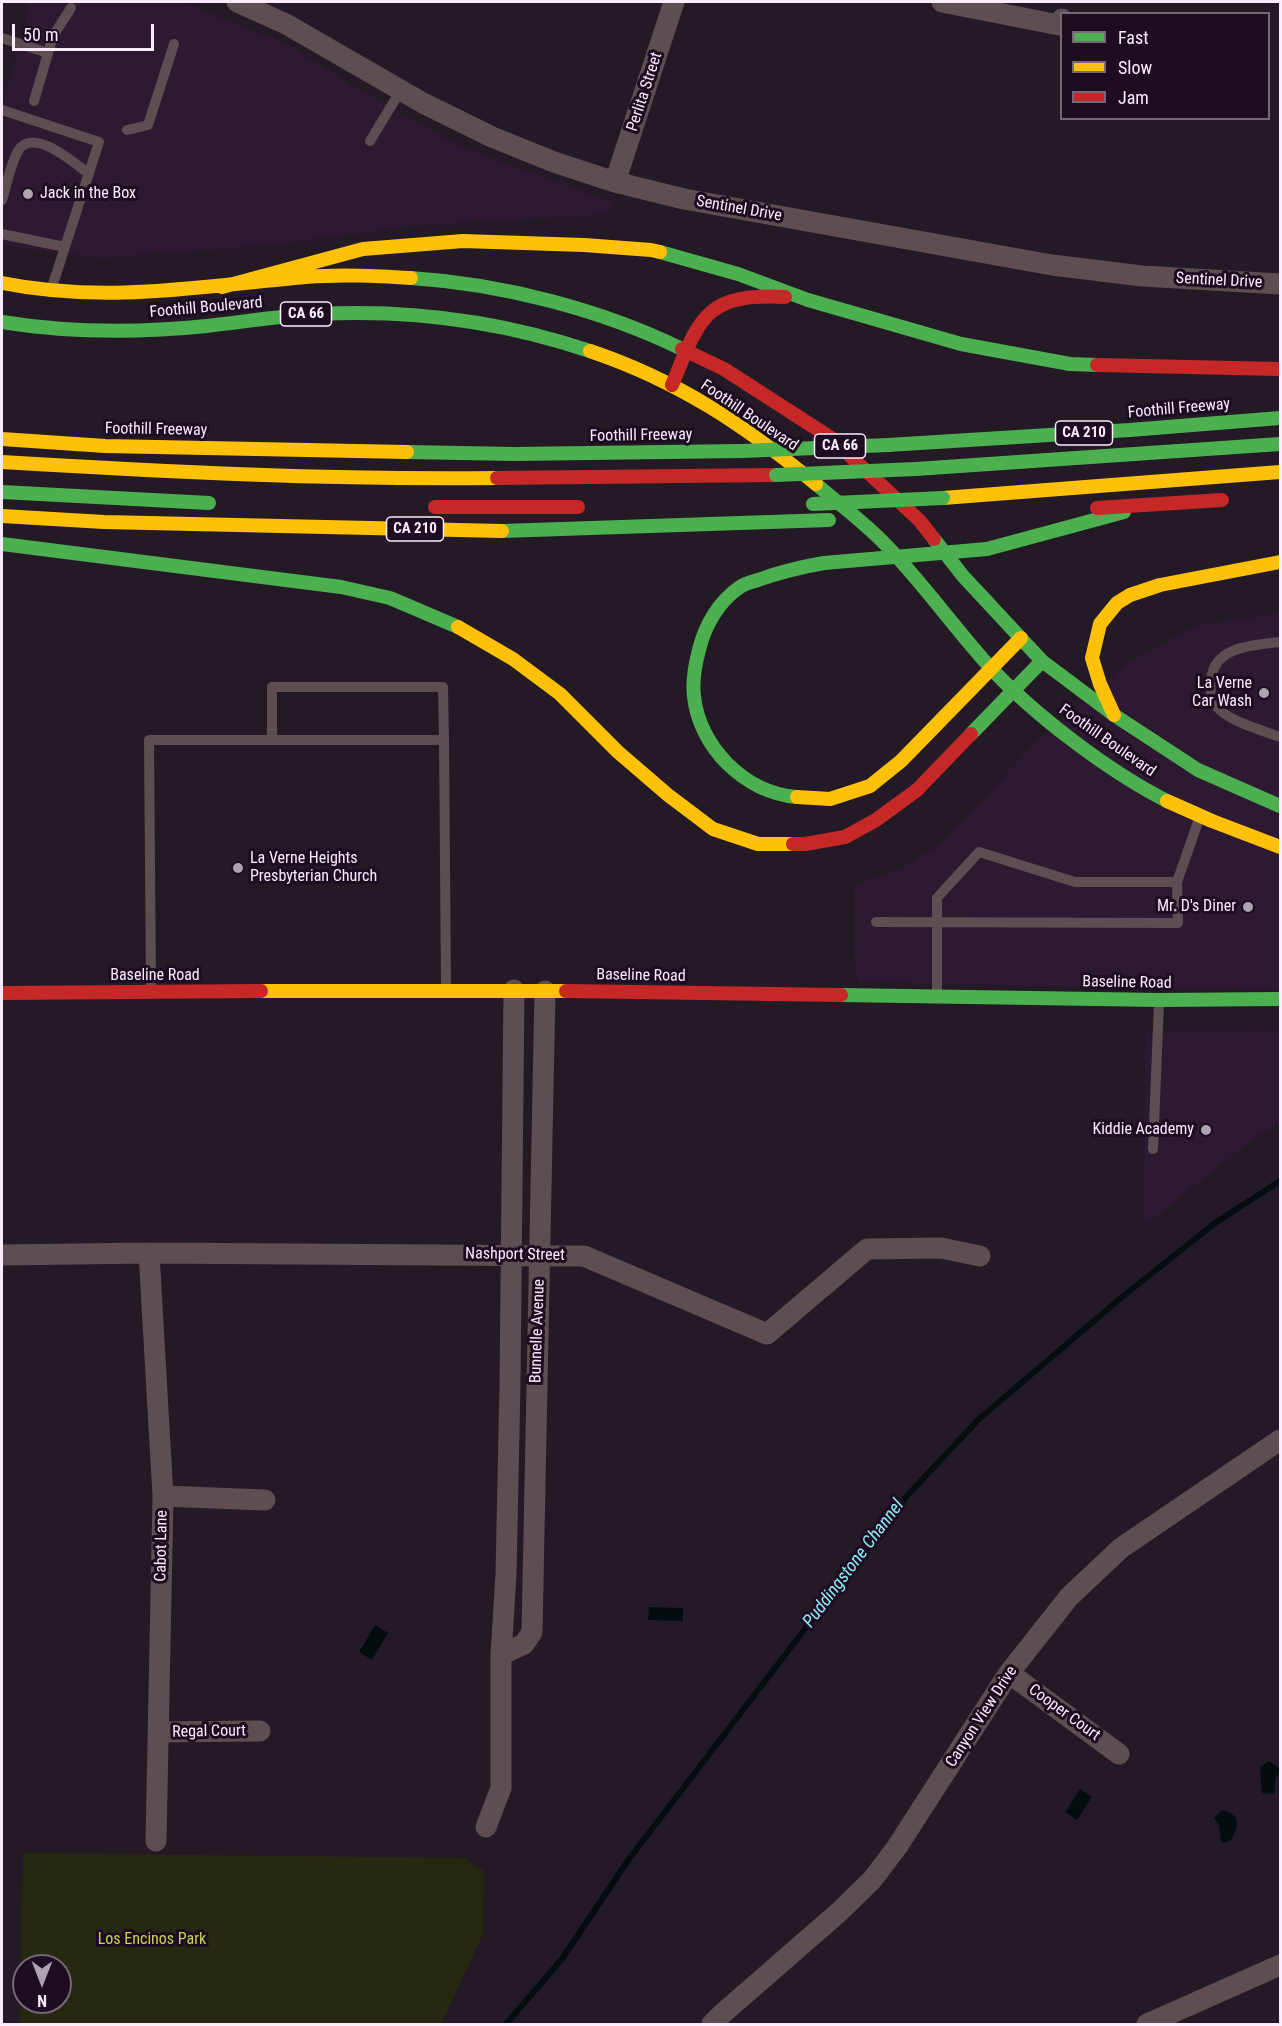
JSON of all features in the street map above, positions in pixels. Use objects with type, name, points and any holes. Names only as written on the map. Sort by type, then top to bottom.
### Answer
[{"type":"main road","points":[[222,287],[363,249],[463,242],[584,245],[651,250],[738,274],[808,300],[961,344],[1071,364],[1281,369]]},
{"type":"main road","name":"Foothill Boulevard","points":[[2,283],[92,293],[149,293],[308,277],[375,276],[438,280],[500,290],[573,307],[666,341],[724,369],[831,438],[920,521],[963,576],[1042,661],[1114,715],[1198,770],[1281,806]]},
{"type":"main road","points":[[672,385],[702,321],[718,305],[763,295],[808,300]]},
{"type":"main road","name":"Foothill Boulevard","points":[[2,322],[21,326],[87,330],[144,330],[313,314],[378,312],[440,316],[495,324],[565,342],[652,375],[709,404],[791,464],[884,543],[992,669],[1036,710],[1147,790],[1200,816],[1281,847]]},
{"type":"main road","name":"Foothill Freeway","points":[[2,439],[105,446],[514,454],[742,452],[1130,430],[1281,418]]},
{"type":"main road","points":[[2,462],[180,472],[413,479],[776,475],[916,469],[1281,444]]},
{"type":"main road","points":[[808,504],[943,498],[1281,472]]},
{"type":"main road","points":[[2,492],[222,503]]},
{"type":"main road","points":[[1088,508],[1236,499]]},
{"type":"main road","points":[[1021,638],[901,761],[870,786],[830,799],[788,795],[759,787],[728,766],[705,733],[694,697],[694,671],[703,632],[717,609],[741,586],[788,569],[824,562],[987,549],[1147,506]]},
{"type":"main road","points":[[422,507],[597,507]]},
{"type":"main road","points":[[899,516],[933,514]]},
{"type":"main road","name":"CA 210","points":[[2,516],[104,522],[518,531],[876,517]]},
{"type":"main road","points":[[2,544],[341,587],[390,598],[436,616],[504,653],[550,687],[618,752],[668,795],[713,829],[758,844],[805,844],[845,837],[876,820],[917,790],[1042,661]]},
{"type":"main road","points":[[1114,715],[1100,684],[1092,658],[1100,624],[1117,603],[1130,595],[1160,585],[1281,562]]},
{"type":"main road","name":"Baseline Road","points":[[2,993],[514,990],[1159,1000],[1281,999]]},
{"type":"street","name":"Sentinel Drive","points":[[237,2],[286,24],[423,103],[492,137],[554,162],[615,182],[684,199],[1052,265],[1142,276],[1281,284]]},
{"type":"street","name":"Perlita Street","points":[[615,182],[674,2]]},
{"type":"street","points":[[942,2],[1059,25],[1060,23]]},
{"type":"street","name":"Bunnelle Avenue","points":[[486,1827],[501,1788],[501,1655],[506,1575],[514,990]]},
{"type":"street","name":"Bunnelle Avenue","points":[[501,1655],[524,1644],[532,1632],[545,991]]},
{"type":"street","name":"Nashport Street","points":[[2,1255],[149,1253],[584,1256],[766,1334],[867,1250],[941,1248],[980,1256]]},
{"type":"street","name":"Cabot Lane","points":[[149,1253],[163,1496],[156,1841]]},
{"type":"street","name":"Canyon View Drive","points":[[712,2025],[872,1880],[897,1847],[1009,1673],[1070,1597],[1121,1548],[1281,1440]]},
{"type":"street","points":[[163,1496],[266,1500]]},
{"type":"street","name":"Cooper Court","points":[[1009,1673],[1119,1754]]},
{"type":"street","name":"Regal Court","points":[[158,1732],[260,1731]]},
{"type":"street","points":[[1147,2025],[1281,1965]]},
{"type":"lane","points":[[34,101],[53,36],[71,8]]},
{"type":"lane","points":[[2,38],[48,53]]},
{"type":"lane","points":[[127,130],[148,125],[174,44]]},
{"type":"lane","points":[[370,141],[400,90]]},
{"type":"lane","points":[[2,110],[99,142],[51,290]]},
{"type":"lane","points":[[2,200],[19,150],[28,142],[39,142],[89,174]]},
{"type":"lane","points":[[2,234],[65,248]]},
{"type":"lane","points":[[1281,642],[1248,646],[1220,656],[1213,667],[1210,694],[1217,708],[1228,716],[1281,737]]},
{"type":"lane","points":[[272,740],[272,687],[444,687],[446,991]]},
{"type":"lane","points":[[151,992],[149,740],[444,740]]},
{"type":"lane","points":[[876,922],[1178,923],[1177,882],[1200,816]]},
{"type":"lane","points":[[937,997],[937,898],[979,852],[1075,882],[1177,882]]},
{"type":"lane","points":[[1153,1149],[1159,1000]]},
{"type":"shaded area","points":[[31,2],[182,2],[285,43],[357,88],[464,148],[613,202],[608,214],[411,226],[271,245],[100,258],[2,245],[2,108]]},
{"type":"shaded area","points":[[1280,613],[1280,991],[858,982],[853,954],[855,884],[899,870],[943,842],[1032,746],[1127,663],[1194,626]]},
{"type":"shaded area","name":"Kiddie Academy","points":[[1280,1032],[1280,1122],[1255,1138],[1144,1226],[1145,1033]]},
{"type":"shaded area","points":[[649,1607],[683,1608],[683,1621],[648,1620]]},
{"type":"shaded area","points":[[375,1625],[388,1633],[372,1660],[359,1652]]},
{"type":"shaded area","points":[[1269,1761],[1279,1768],[1280,1773],[1276,1777],[1274,1794],[1262,1793],[1260,1767]]},
{"type":"shaded area","points":[[1080,1789],[1092,1797],[1077,1820],[1065,1812]]},
{"type":"shaded area","points":[[1222,1810],[1233,1815],[1237,1821],[1231,1840],[1224,1843],[1221,1842],[1219,1825],[1214,1818]]},
{"type":"green space","name":"Los Encinos Park","points":[[23,1853],[465,1858],[484,1871],[483,1934],[441,2024],[20,2024],[20,2014],[72,2014],[72,1954],[21,1954]]},
{"type":"waterway","name":"Puddingstone Channel","points":[[506,2024],[562,1959],[629,1859],[905,1498],[979,1419],[1122,1297],[1215,1223],[1280,1181]]},
{"type":"traffic: fast","points":[[660,252],[738,274],[808,300],[961,344],[1070,364],[1097,365]]},
{"type":"traffic: fast","points":[[411,278],[480,286],[550,301],[618,322],[682,349]]},
{"type":"traffic: fast","points":[[2,322],[79,330],[130,331],[207,326],[302,315],[386,313],[454,319],[489,325],[590,351]]},
{"type":"traffic: fast","points":[[888,445],[1280,418]]},
{"type":"traffic: fast","points":[[916,469],[1280,444]]},
{"type":"traffic: fast","points":[[742,451],[888,445]]},
{"type":"traffic: fast","points":[[407,452],[514,454],[742,451]]},
{"type":"traffic: fast","points":[[776,475],[916,469]]},
{"type":"traffic: fast","points":[[816,484],[885,544],[989,666],[1027,703],[1096,758],[1167,801]]},
{"type":"traffic: fast","points":[[2,492],[209,503]]},
{"type":"traffic: fast","points":[[813,504],[943,498]]},
{"type":"traffic: fast","points":[[987,549],[1124,512]]},
{"type":"traffic: fast","points":[[502,531],[829,520]]},
{"type":"traffic: fast","points":[[934,539],[963,576],[1042,661],[1114,715],[1198,770],[1280,806]]},
{"type":"traffic: fast","points":[[2,544],[341,587],[390,598],[458,627]]},
{"type":"traffic: fast","points":[[824,563],[987,549]]},
{"type":"traffic: fast","points":[[797,797],[778,794],[760,787],[743,777],[715,749],[698,715],[693,690],[694,673],[709,623],[719,606],[732,593],[749,583],[824,563]]},
{"type":"traffic: fast","points":[[971,734],[1042,661]]},
{"type":"traffic: fast","points":[[841,995],[1159,1000],[1280,999]]},
{"type":"traffic: slow","points":[[222,287],[363,249],[463,241],[584,245],[660,252]]},
{"type":"traffic: slow","points":[[2,283],[41,289],[117,293],[319,276],[411,278]]},
{"type":"traffic: slow","points":[[590,351],[653,376],[682,391],[736,424],[816,484]]},
{"type":"traffic: slow","points":[[2,439],[105,446],[407,452]]},
{"type":"traffic: slow","points":[[2,462],[249,474],[373,478],[497,478]]},
{"type":"traffic: slow","points":[[943,498],[1280,472]]},
{"type":"traffic: slow","points":[[2,516],[104,522],[502,531]]},
{"type":"traffic: slow","points":[[1114,715],[1100,684],[1092,658],[1100,624],[1117,603],[1130,595],[1160,585],[1280,562]]},
{"type":"traffic: slow","points":[[458,627],[513,659],[560,694],[618,752],[668,795],[713,829],[758,844],[793,844]]},
{"type":"traffic: slow","points":[[797,797],[830,799],[870,786],[901,761],[1021,638]]},
{"type":"traffic: slow","points":[[1167,801],[1280,847]]},
{"type":"traffic: slow","points":[[261,991],[566,991]]},
{"type":"traffic: jam","points":[[672,385],[690,342],[709,314],[721,305],[738,300],[785,297]]},
{"type":"traffic: jam","points":[[682,349],[724,369],[831,438],[920,521],[934,539]]},
{"type":"traffic: jam","points":[[1097,365],[1280,369]]},
{"type":"traffic: jam","points":[[497,478],[776,475]]},
{"type":"traffic: jam","points":[[1097,508],[1222,500]]},
{"type":"traffic: jam","points":[[435,507],[578,507]]},
{"type":"traffic: jam","points":[[793,844],[845,837],[876,820],[917,790],[971,734]]},
{"type":"traffic: jam","points":[[2,993],[261,991]]},
{"type":"traffic: jam","points":[[566,991],[841,995]]},
{"type":"place","name":"Jack in the Box","points":[[28,194]]},
{"type":"place","name":"La Verne Car Wash","points":[[1264,693]]},
{"type":"place","name":"La Verne Heights Presbyterian Church","points":[[238,868]]},
{"type":"place","name":"Mr. D's Diner","points":[[1248,907]]},
{"type":"place","name":"Kiddie Academy","points":[[1206,1130]]}]
